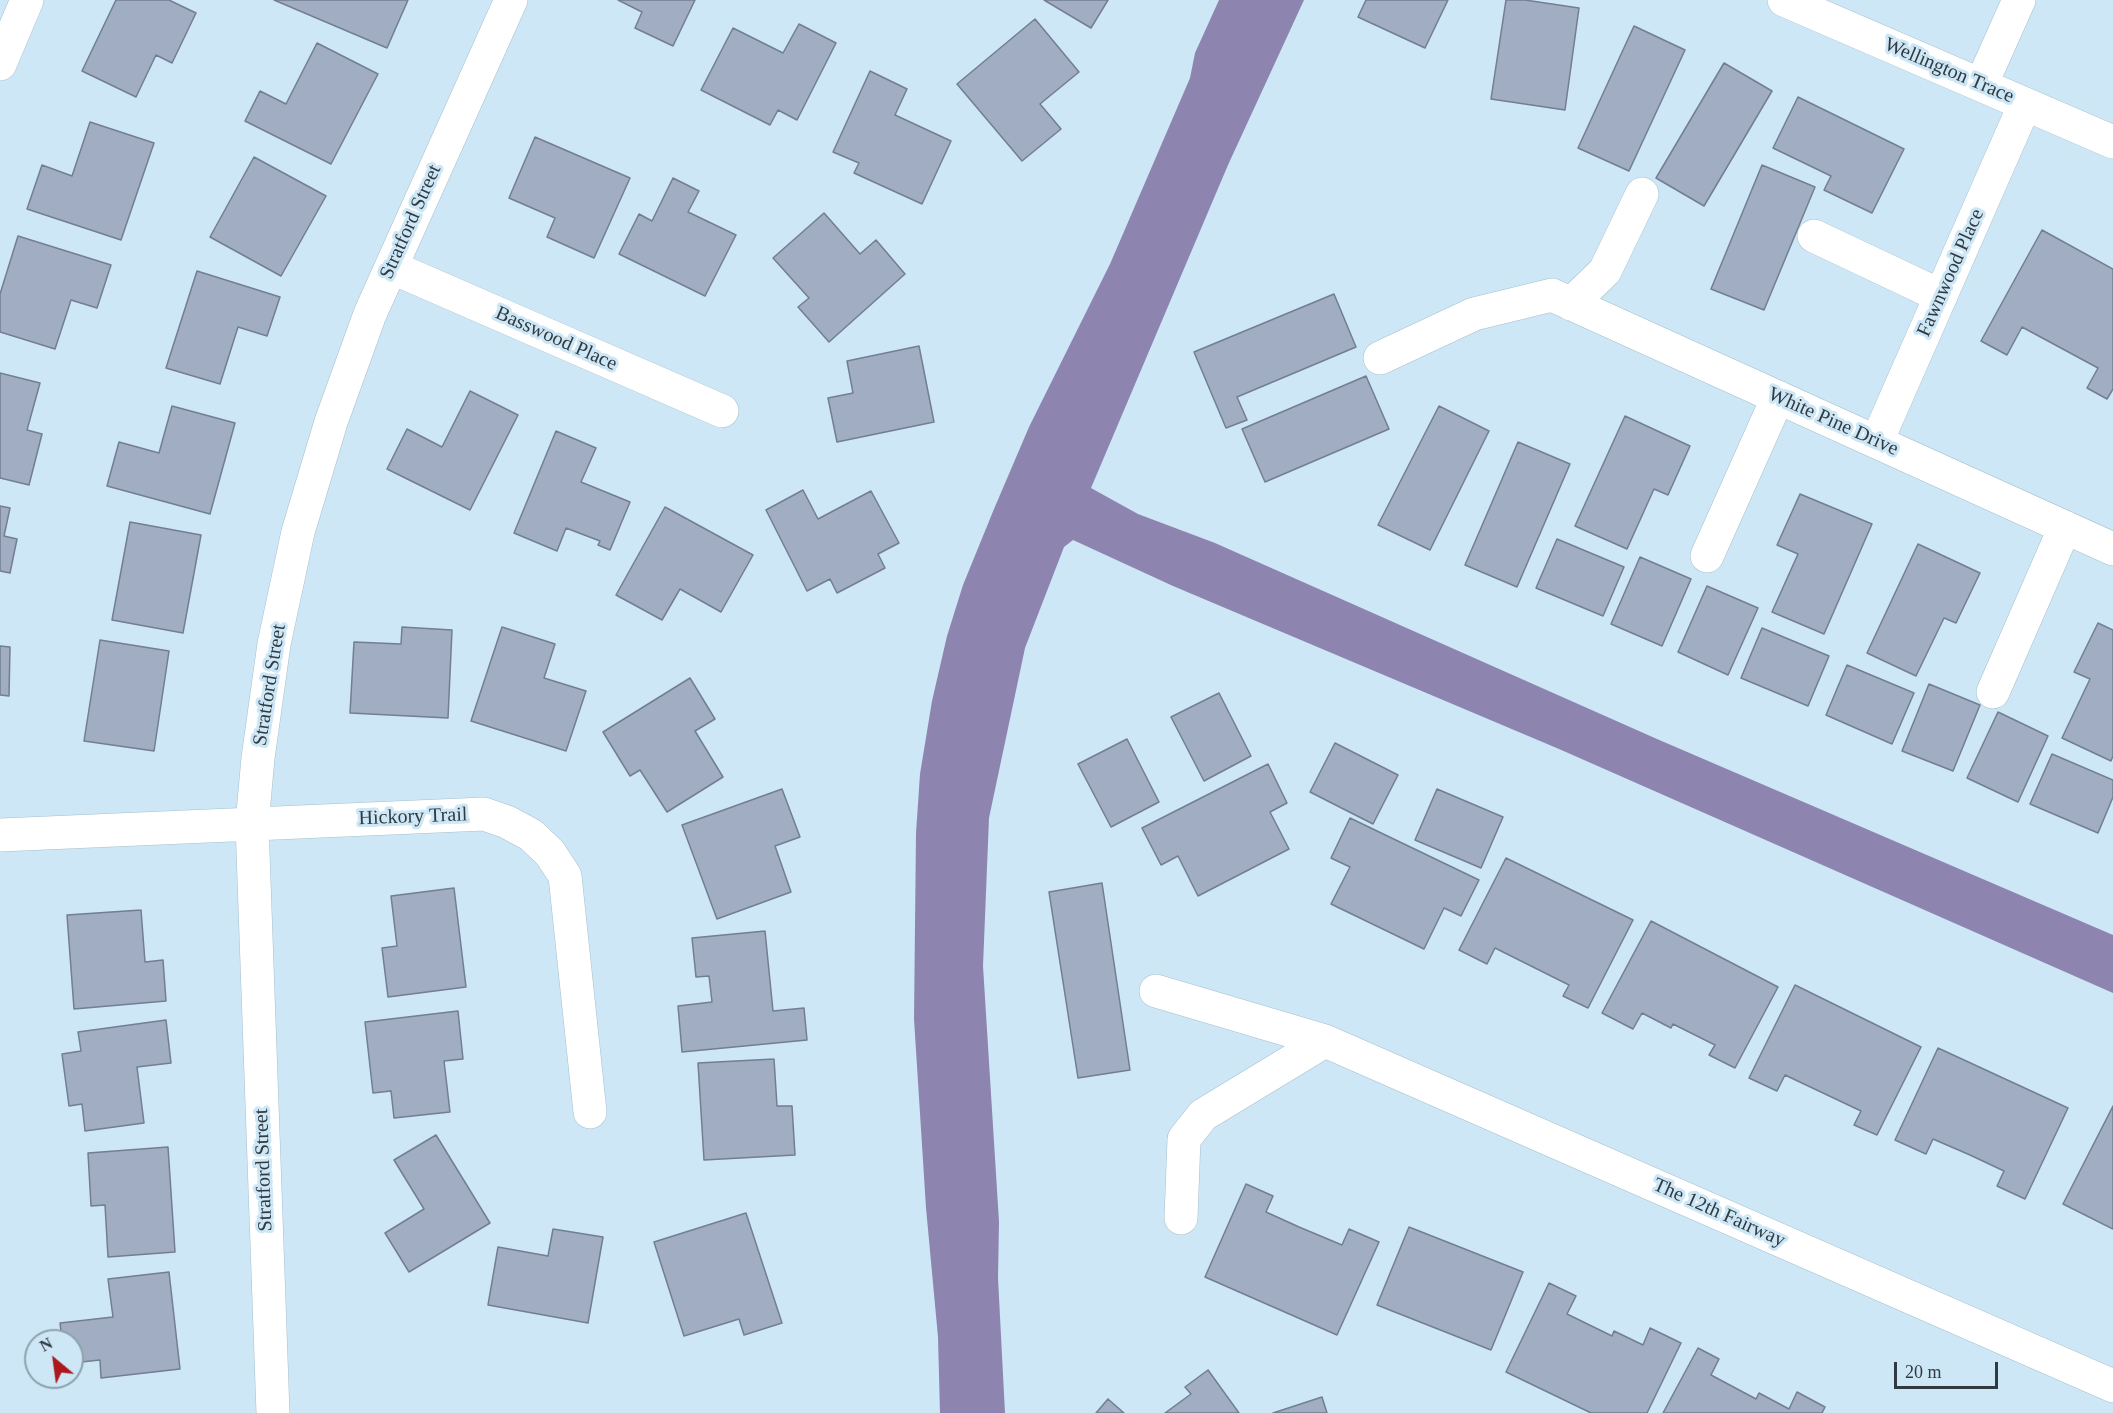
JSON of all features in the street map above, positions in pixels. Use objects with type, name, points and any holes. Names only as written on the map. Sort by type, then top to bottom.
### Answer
[{"type":"street","points":[[0,64],[27,0]]},
{"type":"street","name":"Stratford Street","points":[[273,1413],[252,824],[258,758],[274,644],[298,532],[331,422],[370,314],[512,0]]},
{"type":"street","name":"Wellington Trace","points":[[1784,0],[2113,142]]},
{"type":"street","points":[[1981,85],[2019,0]]},
{"type":"street","name":"Fawnwood Place","points":[[1876,441],[2025,104]]},
{"type":"street","points":[[1380,358],[1474,314],[1562,300],[1605,271],[1642,194]]},
{"type":"street","points":[[1814,237],[1941,296]]},
{"type":"street","name":"Basswood Place","points":[[391,267],[722,411]]},
{"type":"street","name":"White Pine Drive","points":[[1562,300],[2113,549]]},
{"type":"street","points":[[1707,556],[1778,397]]},
{"type":"street","points":[[1993,692],[2065,527]]},
{"type":"street","name":"Hickory Trail","points":[[0,834],[484,814],[507,822],[531,835],[550,853],[565,876],[590,1112]]},
{"type":"street","name":"The 12th Fairway","points":[[1156,991],[1324,1041],[2113,1386]]},
{"type":"street","points":[[1181,1218],[1184,1139],[1203,1115],[1324,1041]]},
{"type":"shaded area","points":[[1219,0],[1304,0],[1228,165],[1091,488],[1138,514],[1215,543],[1657,739],[2113,935],[2113,993],[1559,749],[1173,586],[1073,540],[1064,547],[1025,648],[989,818],[983,966],[999,1222],[998,1278],[1005,1413],[940,1413],[938,1337],[926,1208],[914,1019],[916,833],[920,774],[932,701],[947,636],[963,585],[994,509],[1029,427],[1110,264],[1190,78],[1195,53]]},
{"type":"building","points":[[116,0],[169,0],[196,13],[172,63],[156,55],[136,97],[82,71]]},
{"type":"building","points":[[274,0],[408,0],[387,48]]},
{"type":"building","points":[[618,0],[695,0],[673,46],[635,28],[642,12]]},
{"type":"building","points":[[1044,0],[1108,0],[1091,28]]},
{"type":"building","points":[[1366,0],[1448,0],[1425,48],[1358,17]]},
{"type":"building","points":[[1506,0],[1525,0],[1579,8],[1565,110],[1491,99]]},
{"type":"building","points":[[1035,19],[1079,72],[1040,104],[1061,129],[1022,161],[957,84]]},
{"type":"building","points":[[799,24],[836,43],[797,120],[778,110],[770,125],[701,90],[733,28],[783,53]]},
{"type":"building","points":[[1634,26],[1685,50],[1629,171],[1578,148]]},
{"type":"building","points":[[317,43],[378,74],[331,164],[245,121],[260,91],[286,104]]},
{"type":"building","points":[[1724,63],[1772,91],[1704,206],[1656,178]]},
{"type":"building","points":[[870,71],[907,89],[895,115],[951,141],[922,204],[854,173],[859,163],[833,152]]},
{"type":"building","points":[[1798,97],[1904,149],[1872,213],[1824,190],[1831,176],[1773,148]]},
{"type":"building","points":[[90,122],[154,143],[121,240],[27,209],[42,165],[72,176]]},
{"type":"building","points":[[535,137],[630,178],[594,258],[547,237],[555,218],[509,198]]},
{"type":"building","points":[[254,157],[326,196],[281,276],[210,237]]},
{"type":"building","points":[[1762,165],[1815,187],[1764,310],[1711,289]]},
{"type":"building","points":[[673,178],[699,191],[688,212],[736,235],[705,296],[619,254],[639,214],[652,221]]},
{"type":"building","points":[[824,213],[860,254],[876,240],[905,274],[829,342],[798,307],[809,298],[773,258]]},
{"type":"building","points":[[2042,230],[2113,269],[2113,389],[2107,399],[2087,388],[2098,368],[2022,327],[2007,355],[1981,341]]},
{"type":"building","points":[[18,236],[111,265],[97,308],[71,300],[55,349],[0,332],[0,294]]},
{"type":"building","points":[[197,271],[280,297],[267,336],[238,327],[220,384],[166,368]]},
{"type":"building","points":[[1334,294],[1356,347],[1237,397],[1247,420],[1226,428],[1194,352]]},
{"type":"building","points":[[919,346],[934,422],[837,442],[828,398],[853,393],[847,361]]},
{"type":"building","points":[[0,373],[40,383],[27,430],[42,434],[29,485],[0,478]]},
{"type":"building","points":[[1366,376],[1389,429],[1265,482],[1242,429]]},
{"type":"building","points":[[470,391],[518,415],[470,510],[387,469],[407,429],[442,447]]},
{"type":"building","points":[[172,406],[235,423],[210,514],[107,486],[119,442],[159,453]]},
{"type":"building","points":[[1439,406],[1489,431],[1430,550],[1378,525]]},
{"type":"building","points":[[1625,416],[1690,446],[1668,495],[1654,489],[1627,549],[1575,526]]},
{"type":"building","points":[[556,431],[596,448],[581,482],[630,502],[610,550],[598,545],[600,541],[566,528],[557,551],[514,533]]},
{"type":"building","points":[[1518,442],[1570,464],[1517,587],[1465,565]]},
{"type":"building","points":[[803,490],[818,519],[871,491],[899,543],[878,554],[885,568],[837,593],[830,579],[807,591],[766,510]]},
{"type":"building","points":[[1800,494],[1872,524],[1824,634],[1772,612],[1798,554],[1777,545]]},
{"type":"building","points":[[0,506],[10,508],[4,536],[17,539],[10,573],[0,571]]},
{"type":"building","points":[[665,507],[753,555],[721,612],[680,589],[662,620],[616,595]]},
{"type":"building","points":[[130,522],[201,535],[183,633],[112,620]]},
{"type":"building","points":[[1557,539],[1624,567],[1603,616],[1536,588]]},
{"type":"building","points":[[1918,544],[1980,573],[1956,623],[1944,618],[1916,676],[1867,653]]},
{"type":"building","points":[[1640,557],[1691,579],[1662,646],[1611,624]]},
{"type":"building","points":[[1707,586],[1758,608],[1728,675],[1678,652]]},
{"type":"building","points":[[2098,623],[2113,630],[2113,756],[2111,761],[2062,738],[2090,679],[2074,672]]},
{"type":"building","points":[[402,627],[452,630],[448,718],[350,713],[354,642],[401,644]]},
{"type":"building","points":[[502,627],[555,644],[544,678],[586,691],[566,751],[471,721]]},
{"type":"building","points":[[1762,628],[1829,656],[1808,706],[1741,678]]},
{"type":"building","points":[[100,640],[169,651],[154,751],[84,741]]},
{"type":"building","points":[[0,646],[10,647],[9,696],[0,695]]},
{"type":"building","points":[[1847,665],[1914,693],[1892,744],[1826,715]]},
{"type":"building","points":[[690,678],[715,719],[695,731],[723,777],[667,812],[640,770],[630,776],[603,732]]},
{"type":"building","points":[[1929,684],[1980,705],[1953,771],[1902,751]]},
{"type":"building","points":[[1219,693],[1251,756],[1204,781],[1171,717]]},
{"type":"building","points":[[1998,712],[2048,736],[2018,802],[1967,778]]},
{"type":"building","points":[[1127,739],[1159,802],[1111,827],[1078,764]]},
{"type":"building","points":[[1335,743],[1398,775],[1373,824],[1310,792]]},
{"type":"building","points":[[2052,754],[2113,780],[2113,797],[2098,833],[2030,804]]},
{"type":"building","points":[[1268,764],[1287,803],[1270,812],[1289,849],[1198,896],[1178,856],[1161,865],[1142,828]]},
{"type":"building","points":[[782,789],[800,837],[775,846],[791,892],[717,919],[682,825]]},
{"type":"building","points":[[1437,789],[1503,817],[1481,868],[1415,840]]},
{"type":"building","points":[[1350,818],[1479,880],[1461,916],[1444,908],[1424,949],[1331,904],[1350,867],[1331,858]]},
{"type":"building","points":[[1506,858],[1633,920],[1588,1008],[1563,996],[1569,985],[1495,948],[1487,964],[1459,950]]},
{"type":"building","points":[[1102,883],[1130,1070],[1078,1078],[1049,892]]},
{"type":"building","points":[[454,888],[466,987],[388,997],[382,948],[397,946],[391,896]]},
{"type":"building","points":[[141,910],[145,962],[163,960],[166,1001],[74,1009],[67,915]]},
{"type":"building","points":[[1651,921],[1778,987],[1735,1068],[1709,1055],[1715,1045],[1673,1024],[1671,1028],[1642,1013],[1633,1029],[1602,1013]]},
{"type":"building","points":[[765,931],[773,1011],[804,1008],[807,1040],[682,1052],[678,1006],[712,1002],[709,976],[696,977],[692,938]]},
{"type":"building","points":[[1795,985],[1921,1047],[1877,1135],[1854,1125],[1861,1111],[1785,1075],[1777,1091],[1749,1078]]},
{"type":"building","points":[[458,1011],[463,1059],[444,1061],[450,1112],[394,1118],[391,1091],[373,1093],[365,1022]]},
{"type":"building","points":[[166,1020],[171,1063],[137,1067],[144,1123],[85,1131],[82,1104],[69,1106],[62,1054],[81,1051],[78,1032]]},
{"type":"building","points":[[1938,1048],[2068,1108],[2025,1199],[1997,1186],[2004,1171],[1970,1155],[1933,1139],[1926,1154],[1895,1140]]},
{"type":"building","points":[[774,1059],[777,1106],[792,1106],[795,1155],[704,1160],[698,1063]]},
{"type":"building","points":[[2113,1106],[2113,1229],[2063,1204]]},
{"type":"building","points":[[436,1135],[490,1223],[409,1272],[385,1233],[424,1209],[394,1160]]},
{"type":"building","points":[[168,1147],[175,1252],[108,1257],[105,1205],[91,1206],[88,1153]]},
{"type":"building","points":[[1246,1184],[1273,1196],[1266,1212],[1299,1227],[1342,1245],[1349,1229],[1379,1242],[1337,1335],[1205,1277]]},
{"type":"building","points":[[746,1213],[782,1323],[744,1335],[739,1319],[684,1336],[654,1242]]},
{"type":"building","points":[[1409,1227],[1523,1272],[1491,1350],[1377,1305]]},
{"type":"building","points":[[553,1229],[603,1237],[588,1323],[488,1305],[498,1247],[548,1256]]},
{"type":"building","points":[[169,1272],[180,1369],[101,1378],[100,1360],[84,1362],[84,1329],[61,1329],[60,1323],[113,1317],[108,1279]]},
{"type":"building","points":[[1549,1283],[1576,1296],[1567,1314],[1612,1336],[1614,1331],[1643,1345],[1650,1328],[1681,1343],[1647,1413],[1591,1413],[1506,1372]]},
{"type":"building","points":[[1698,1348],[1719,1359],[1711,1375],[1756,1399],[1759,1393],[1789,1409],[1797,1392],[1825,1407],[1822,1413],[1663,1413]]},
{"type":"building","points":[[1208,1370],[1239,1413],[1165,1413],[1191,1394],[1185,1387]]},
{"type":"building","points":[[1322,1397],[1327,1413],[1273,1413]]},
{"type":"building","points":[[1108,1399],[1124,1413],[1096,1413]]}]
